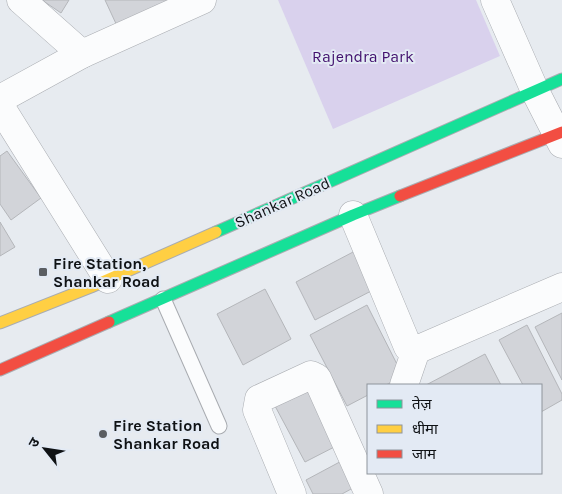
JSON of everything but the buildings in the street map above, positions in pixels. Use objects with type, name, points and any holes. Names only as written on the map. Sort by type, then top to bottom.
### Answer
[{"type":"main road","name":"Shankar Road","points":[[0,323],[98,288],[562,79]]},
{"type":"main road","points":[[0,370],[104,318],[163,299],[353,215],[560,137]]},
{"type":"street","points":[[21,0],[82,54]]},
{"type":"street","points":[[0,99],[82,54],[202,0]]},
{"type":"street","points":[[495,0],[535,91],[560,137]]},
{"type":"street","points":[[0,106],[98,288]]},
{"type":"street","points":[[353,215],[408,347],[416,350],[562,287]]},
{"type":"street","points":[[404,384],[416,350]]},
{"type":"street","points":[[292,494],[256,410],[259,398],[311,374],[317,378],[370,494]]},
{"type":"lane","points":[[163,299],[219,426]]},
{"type":"green space","name":"Rajendra Park","points":[[278,0],[476,0],[500,56],[333,129]]},
{"type":"traffic: fast","points":[[216,232],[562,79]]},
{"type":"traffic: fast","points":[[109,322],[400,196]]},
{"type":"traffic: slow","points":[[0,323],[91,287],[216,232]]},
{"type":"traffic: jam","points":[[400,196],[562,132]]},
{"type":"traffic: jam","points":[[0,370],[109,322]]},
{"type":"place","name":"Fire Station, Shankar Road","points":[[43,272]]},
{"type":"place","name":"Fire Station Shankar Road","points":[[103,434]]}]
